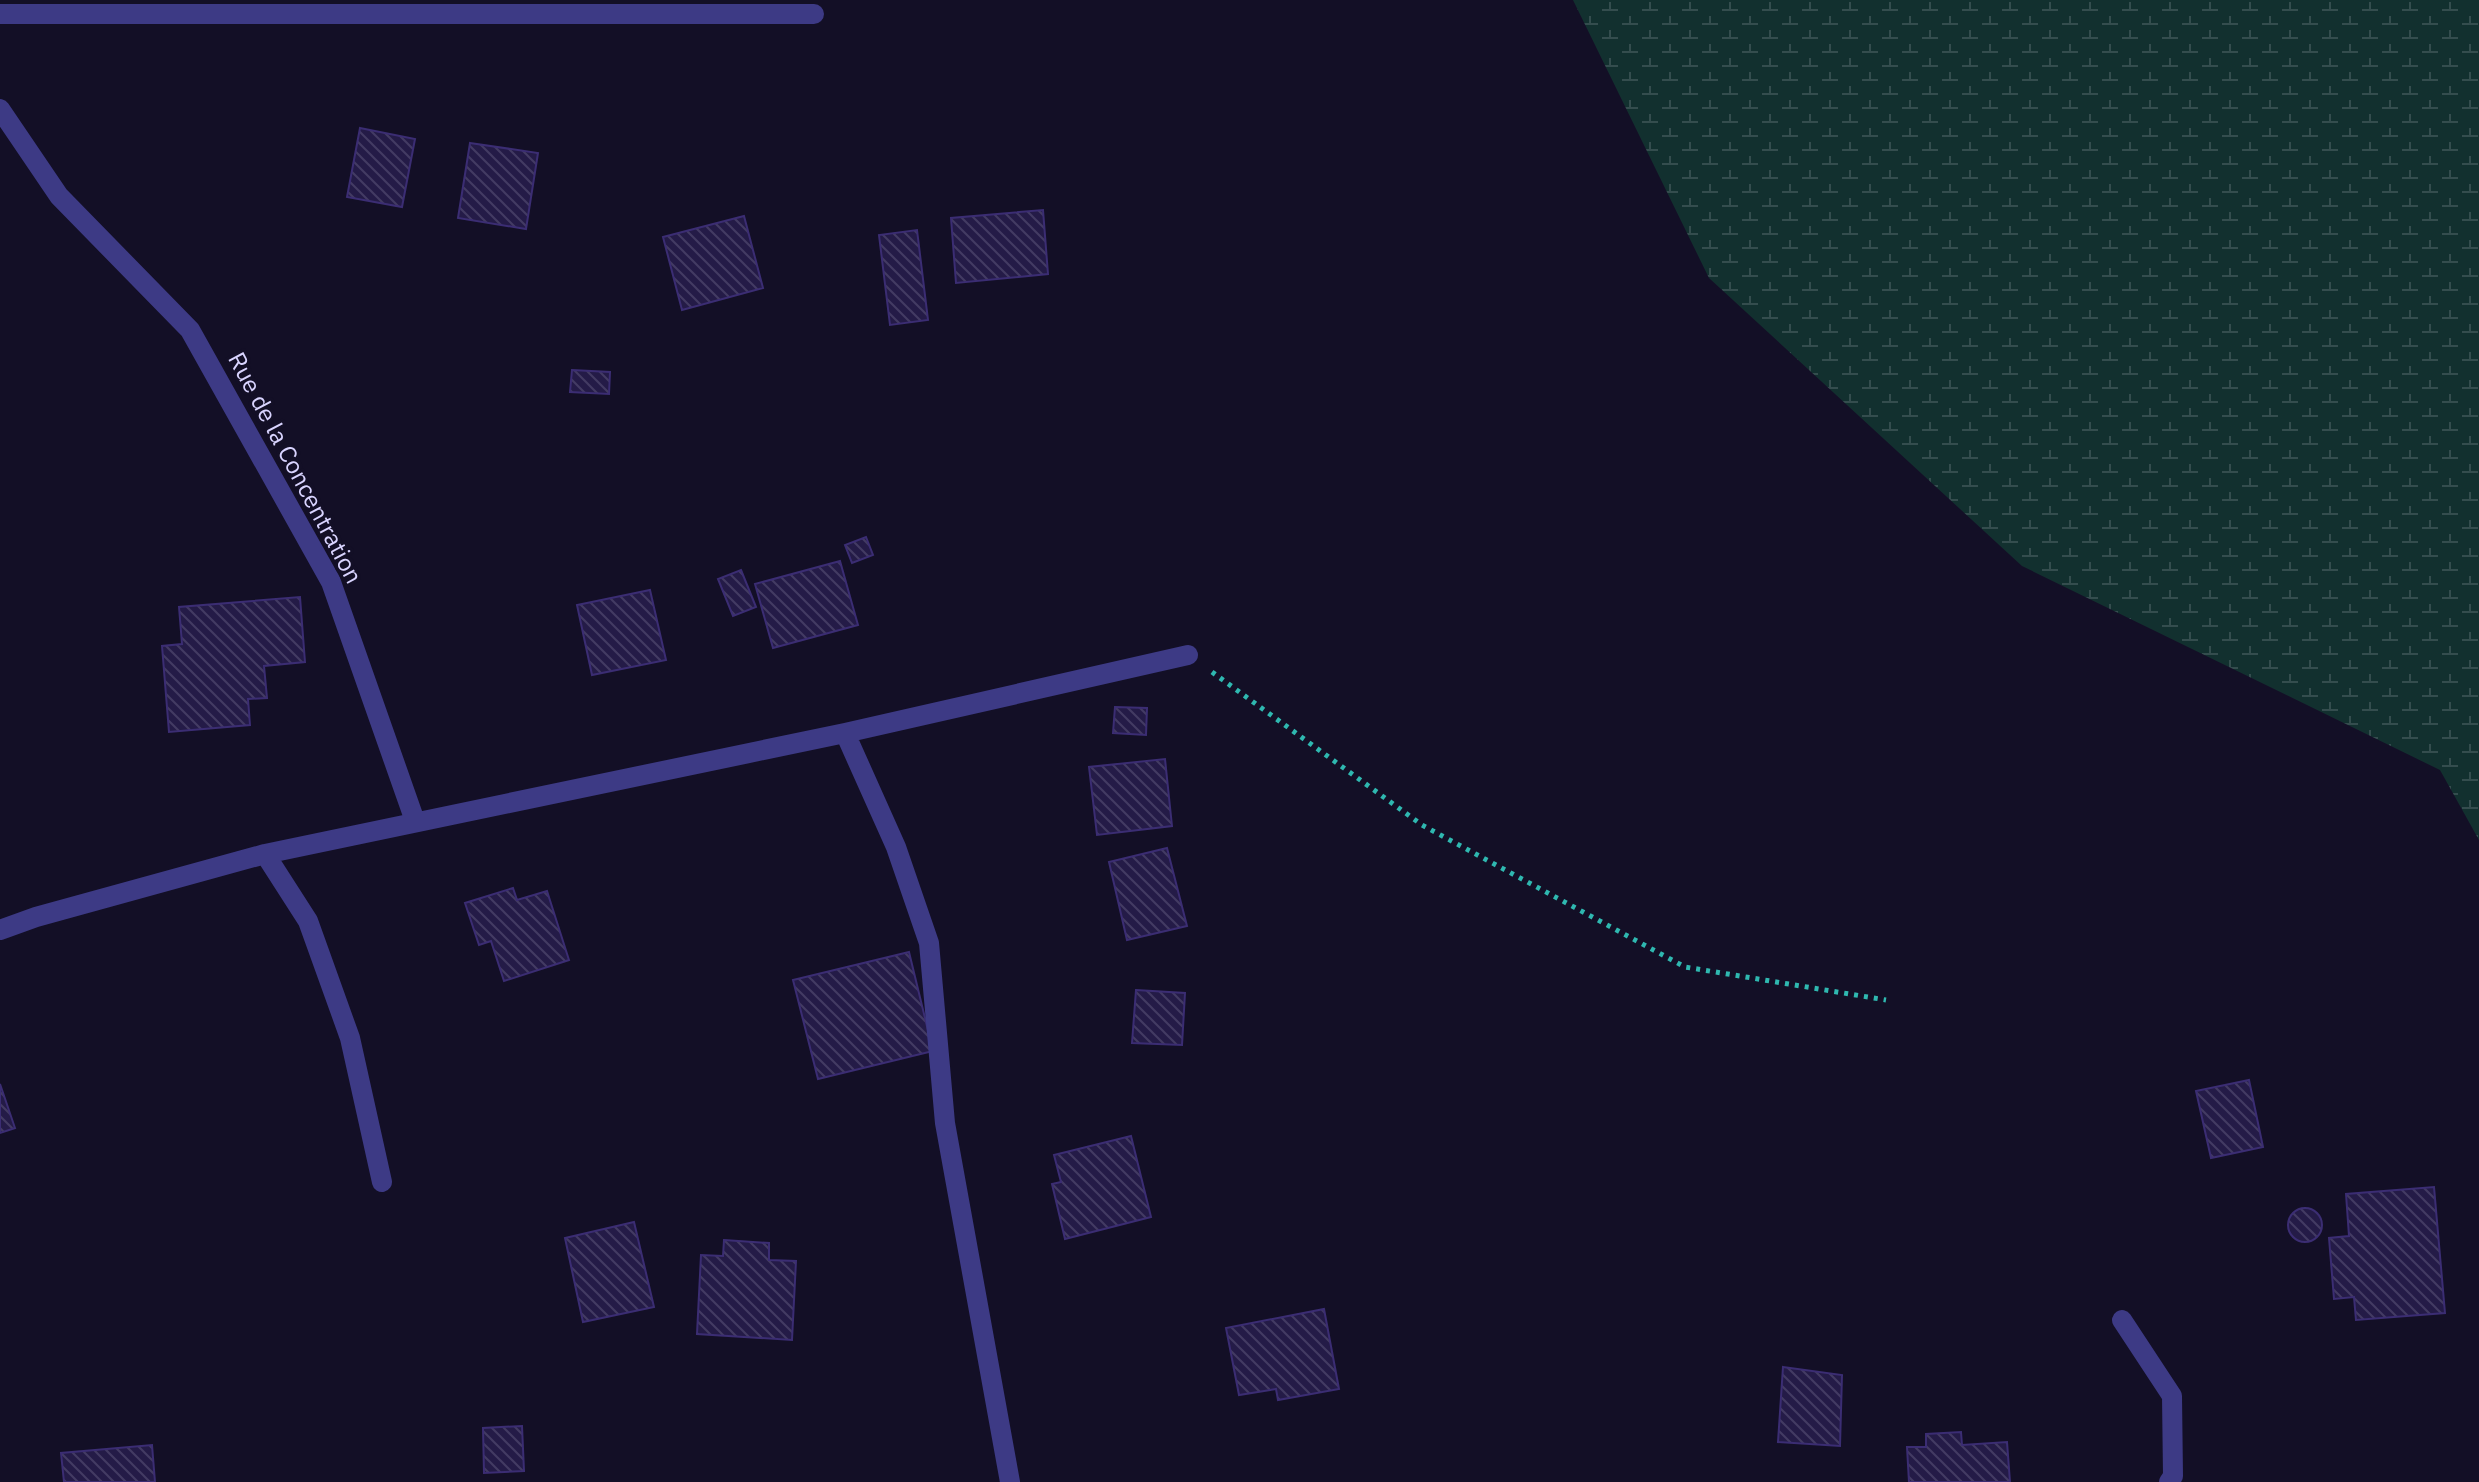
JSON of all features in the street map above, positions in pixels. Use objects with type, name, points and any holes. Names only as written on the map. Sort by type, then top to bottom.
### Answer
[{"type":"street","points":[[0,14],[315,7],[814,14]]},
{"type":"street","name":"Rue de la Concentration","points":[[0,109],[59,196],[190,330],[331,582],[415,821]]},
{"type":"street","points":[[0,930],[36,917],[265,854],[845,733],[1188,655]]},
{"type":"street","points":[[845,733],[896,847],[929,943],[945,1123],[1010,1482]]},
{"type":"street","points":[[265,854],[308,921],[350,1038],[382,1182]]},
{"type":"street","points":[[2122,1320],[2172,1396],[2173,1476],[2169,1482]]},
{"type":"path","points":[[1188,655],[1422,825],[1685,967],[1886,1000]]},
{"type":"green space","points":[[1573,0],[2479,0],[2479,840],[2440,770],[2022,566],[1709,278]]},
{"type":"building","points":[[360,128],[415,139],[402,207],[347,197]]},
{"type":"building","points":[[470,143],[538,153],[526,229],[458,218]]},
{"type":"building","points":[[1043,210],[1048,274],[956,283],[951,218]]},
{"type":"building","points":[[744,216],[763,288],[682,310],[663,237]]},
{"type":"building","points":[[917,230],[928,320],[890,325],[879,235]]},
{"type":"building","points":[[572,370],[610,372],[609,394],[570,392]]},
{"type":"building","points":[[866,537],[873,555],[852,563],[845,545]]},
{"type":"building","points":[[840,561],[858,625],[773,648],[755,584]]},
{"type":"building","points":[[741,570],[756,607],[733,616],[718,579]]},
{"type":"building","points":[[650,590],[666,660],[592,675],[577,605]]},
{"type":"building","points":[[300,597],[305,662],[264,666],[267,698],[248,699],[250,725],[169,732],[162,646],[182,644],[179,607]]},
{"type":"building","points":[[1115,707],[1147,708],[1146,735],[1113,733]]},
{"type":"building","points":[[1165,759],[1172,826],[1097,835],[1089,767]]},
{"type":"building","points":[[1167,848],[1187,926],[1127,940],[1109,862]]},
{"type":"building","points":[[513,888],[517,900],[547,891],[569,960],[504,981],[491,941],[479,945],[465,903]]},
{"type":"building","points":[[909,952],[933,1051],[818,1079],[793,980]]},
{"type":"building","points":[[1136,990],[1185,993],[1182,1045],[1132,1043]]},
{"type":"building","points":[[2249,1080],[2263,1147],[2211,1158],[2196,1091]]},
{"type":"building","points":[[0,1084],[15,1128],[0,1133]]},
{"type":"building","points":[[1131,1136],[1151,1217],[1065,1239],[1052,1184],[1061,1182],[1054,1155]]},
{"type":"building","points":[[2434,1187],[2445,1313],[2356,1320],[2354,1297],[2334,1299],[2329,1238],[2349,1236],[2346,1194]]},
{"type":"building","points":[[2305,1208],[2317,1213],[2322,1225],[2317,1237],[2305,1242],[2293,1237],[2288,1225],[2293,1213]]},
{"type":"building","points":[[634,1222],[654,1307],[583,1322],[565,1238]]},
{"type":"building","points":[[724,1240],[769,1243],[769,1260],[796,1261],[792,1340],[697,1334],[701,1255],[723,1256]]},
{"type":"building","points":[[1324,1309],[1339,1389],[1278,1400],[1276,1389],[1239,1395],[1226,1328]]},
{"type":"building","points":[[1783,1367],[1842,1375],[1840,1446],[1778,1442]]},
{"type":"building","points":[[522,1426],[524,1471],[484,1473],[483,1428]]},
{"type":"building","points":[[1961,1432],[1962,1445],[2007,1442],[2010,1482],[1909,1482],[1907,1447],[1926,1447],[1926,1434]]},
{"type":"building","points":[[152,1445],[155,1482],[64,1482],[61,1453]]}]
